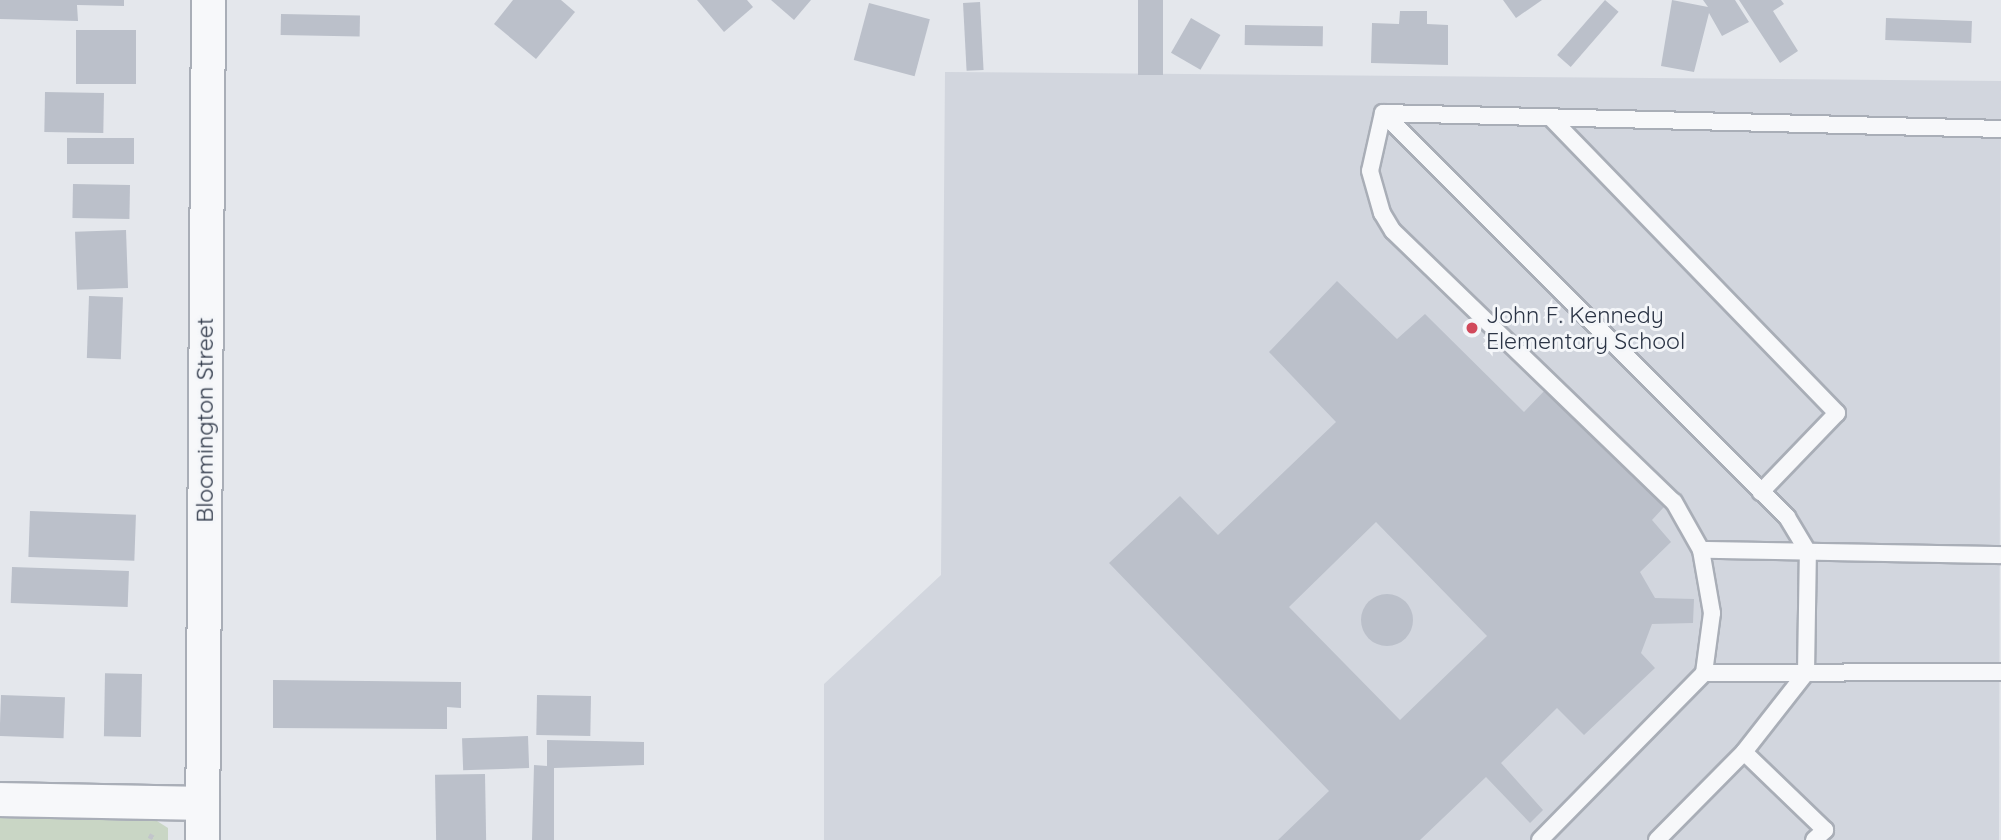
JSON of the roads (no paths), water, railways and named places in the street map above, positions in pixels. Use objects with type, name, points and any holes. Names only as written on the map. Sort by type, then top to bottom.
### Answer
[{"type":"street","name":"Bloomington Street","points":[[202,840],[208,0]]},
{"type":"street","points":[[0,799],[202,803]]},
{"type":"lane","points":[[1383,113],[2001,129]]},
{"type":"lane","points":[[1383,113],[1787,517],[1808,552],[1806,673],[1744,752],[1657,840]]},
{"type":"lane","points":[[1383,113],[1370,171],[1382,212],[1393,231],[1674,502],[1701,550],[1712,614],[1704,673],[1540,840]]},
{"type":"lane","points":[[1551,118],[1837,413],[1761,492]]},
{"type":"lane","points":[[1701,550],[2001,555]]},
{"type":"lane","points":[[1704,673],[2001,672]]},
{"type":"lane","points":[[1744,752],[1825,830],[1814,840]]},
{"type":"place","name":"John F. Kennedy Elementary School","points":[[1472,328]]}]
